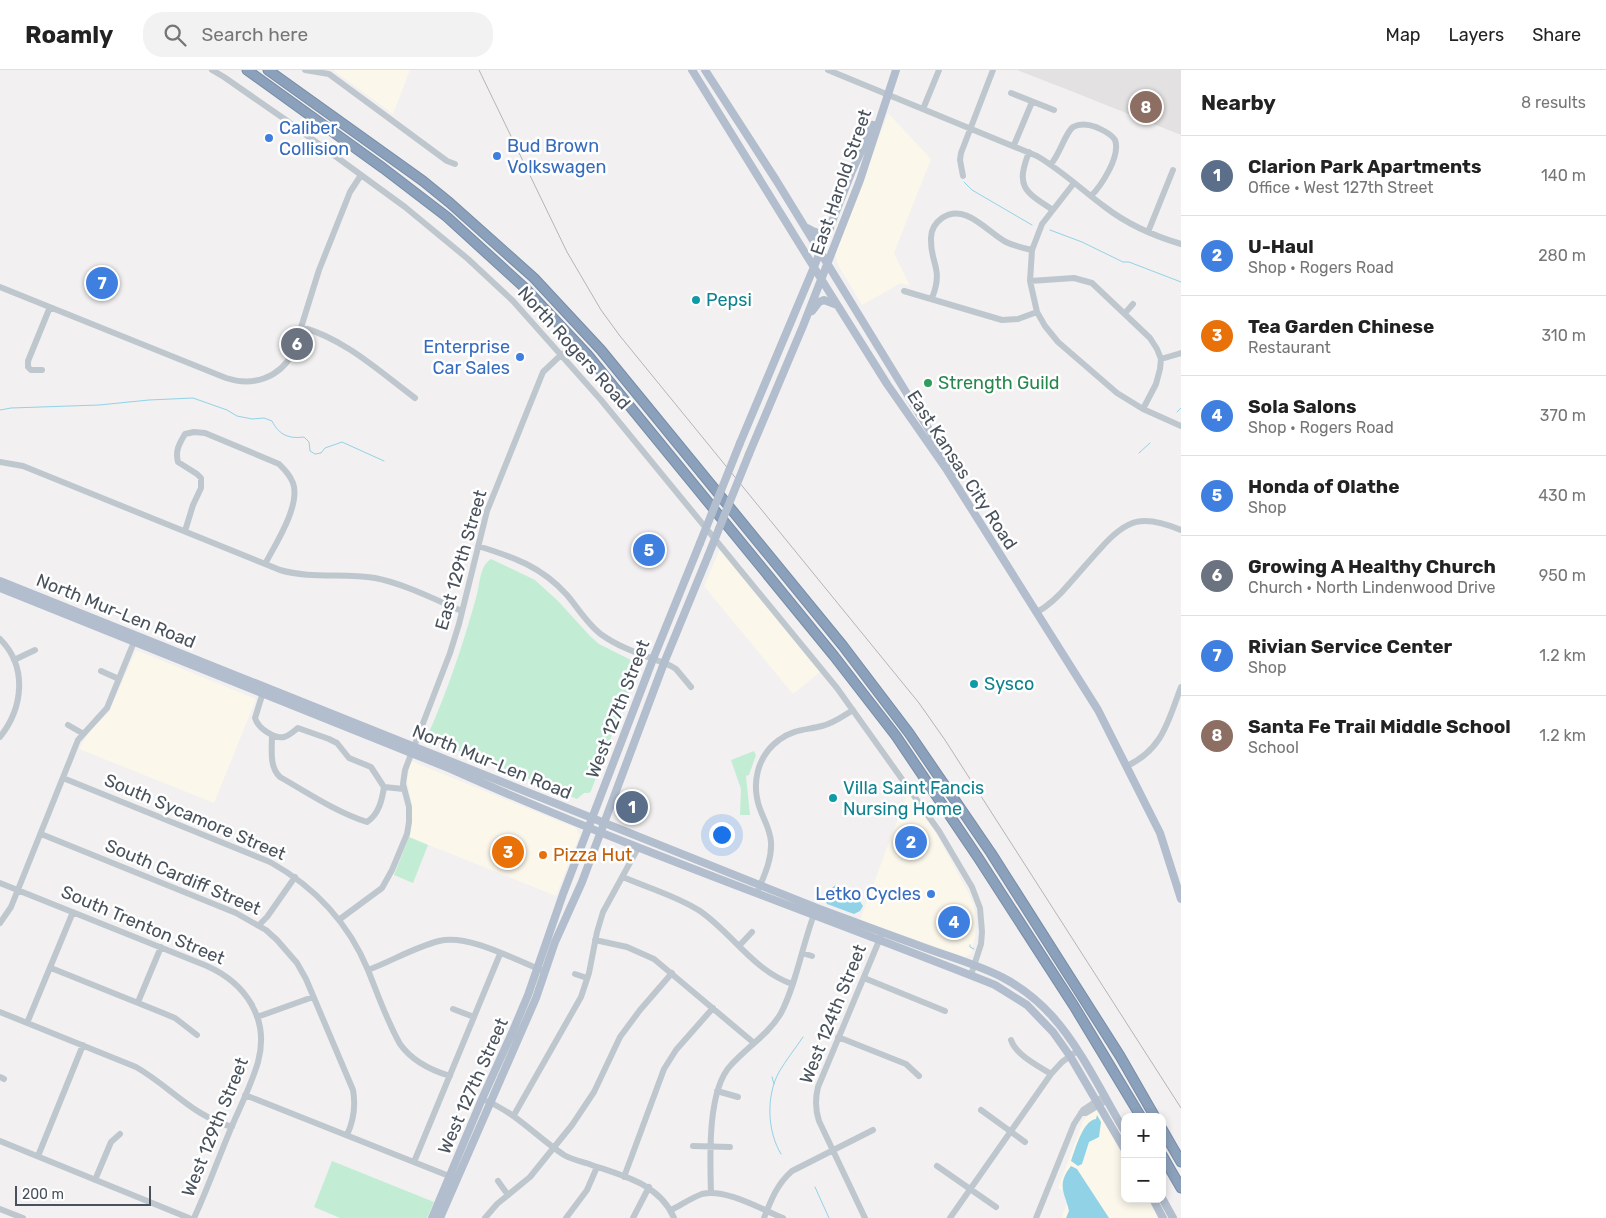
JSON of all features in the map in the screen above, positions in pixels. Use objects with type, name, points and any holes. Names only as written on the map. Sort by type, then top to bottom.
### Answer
[{"type":"highway","points":[[247,70],[390,173],[446,217],[508,272],[546,309],[587,354],[834,656],[896,736],[979,859],[1074,1006],[1139,1113]]},
{"type":"highway","points":[[268,70],[450,203],[534,278],[601,350],[843,646],[938,773],[1120,1056],[1153,1113]]},
{"type":"highway","points":[[1166,1136],[1181,1162]]},
{"type":"highway","points":[[1164,1158],[1181,1188]]},
{"type":"main road","name":"East Kansas City Road","points":[[692,70],[888,384],[1039,611]]},
{"type":"main road","name":"East Kansas City Road","points":[[705,70],[821,251],[1098,710],[1165,831],[1181,881]]},
{"type":"main road","name":"East Harold Street","points":[[822,280],[860,180],[896,70]]},
{"type":"main road","name":"East Harold Street","points":[[814,268],[852,171],[887,94]]},
{"type":"main road","points":[[806,228],[820,233],[826,232],[830,228]]},
{"type":"main road","name":"West 127th Street","points":[[440,1218],[486,1100],[521,1035],[563,894],[653,659],[740,443],[814,268]]},
{"type":"main road","name":"West 127th Street","points":[[541,969],[601,833],[664,663],[822,280]]},
{"type":"main road","points":[[803,326],[816,305],[822,300],[829,301],[838,306]]},
{"type":"main road","name":"North Mur-Len Road","points":[[0,581],[135,639]]},
{"type":"main road","name":"North Mur-Len Road","points":[[0,588],[135,639],[412,750],[593,818],[817,908],[975,964],[1012,981],[1034,998],[1060,1026],[1121,1125]]},
{"type":"main road","name":"North Mur-Len Road","points":[[412,750],[638,848],[1006,990],[1027,1005],[1045,1022],[1070,1056],[1121,1143]]},
{"type":"main road","name":"East Kansas City Road","points":[[1130,765],[1160,833],[1181,896]]},
{"type":"main road","name":"West 127th Street","points":[[432,1218],[454,1178]]},
{"type":"main road","points":[[1155,1203],[1163,1218]]},
{"type":"main road","points":[[1165,1203],[1173,1218]]},
{"type":"street","name":"North Rogers Road","points":[[212,70],[427,224],[513,301],[562,354],[769,604],[853,710],[939,832],[975,893],[981,915],[982,932],[971,975]]},
{"type":"street","points":[[305,70],[329,74],[447,161],[455,164]]},
{"type":"street","points":[[828,70],[1029,152],[1051,164],[1116,215],[1148,232],[1181,244]]},
{"type":"street","points":[[923,109],[939,70]]},
{"type":"street","points":[[963,176],[960,160],[961,153],[993,70]]},
{"type":"street","points":[[1011,93],[1054,110]]},
{"type":"street","points":[[1014,145],[1032,102]]},
{"type":"street","points":[[1051,164],[1074,127],[1086,124],[1110,134],[1116,147],[1114,156],[1102,183],[1091,196]]},
{"type":"street","points":[[1029,152],[1022,169],[1022,180],[1029,191],[1053,210]]},
{"type":"street","points":[[1148,232],[1173,170]]},
{"type":"street","points":[[0,287],[226,378],[243,382],[260,380],[272,376],[282,368],[293,353],[319,270],[350,192],[361,175]]},
{"type":"street","points":[[1074,183],[1042,224],[1032,250],[1030,281],[1037,312],[1048,331],[1064,348],[1117,393],[1143,409],[1181,426]]},
{"type":"street","points":[[932,298],[938,275],[931,235],[936,224],[945,216],[956,213],[968,216],[1006,242],[1032,250]]},
{"type":"street","points":[[1030,281],[1074,278],[1087,281],[1096,286],[1153,342],[1160,359],[1159,377],[1143,409]]},
{"type":"street","points":[[904,291],[1002,320],[1018,319],[1037,312]]},
{"type":"street","points":[[1124,313],[1133,304]]},
{"type":"street","points":[[42,370],[31,370],[28,367],[28,361],[50,307]]},
{"type":"street","points":[[301,327],[337,340],[415,398]]},
{"type":"street","points":[[1160,359],[1181,353]]},
{"type":"street","name":"East 129th Street","points":[[412,750],[450,654],[487,511],[543,372],[562,354]]},
{"type":"street","points":[[185,531],[193,505],[201,488],[200,478],[178,462],[176,455],[184,434],[194,432],[205,433],[279,464],[294,484],[292,506],[279,539],[265,564]]},
{"type":"street","points":[[0,462],[23,466],[265,564],[299,575],[352,576],[387,581],[462,610]]},
{"type":"street","points":[[1039,611],[1056,599],[1112,536],[1124,526],[1139,521],[1154,521],[1181,530]]},
{"type":"street","points":[[478,546],[515,558],[537,569],[566,595],[600,634],[613,643],[676,669],[690,687]]},
{"type":"street","points":[[0,638],[8,647],[19,675],[19,697],[13,719],[0,737]]},
{"type":"street","points":[[0,923],[11,907],[78,740],[82,733],[106,708],[135,639]]},
{"type":"street","points":[[14,660],[35,650]]},
{"type":"street","points":[[101,671],[119,679]]},
{"type":"street","points":[[1130,765],[1148,753],[1157,744],[1181,687]]},
{"type":"street","points":[[263,690],[255,718],[256,723],[272,735],[287,737],[298,728],[329,738],[337,743],[350,758],[371,767],[384,787],[382,799],[374,815],[367,822],[360,820],[322,802],[280,777],[276,773],[272,758],[272,735]]},
{"type":"street","points":[[757,893],[768,864],[771,844],[768,826],[757,799],[756,783],[759,768],[766,754],[780,739],[796,731],[833,723],[853,710]]},
{"type":"street","points":[[68,725],[82,733]]},
{"type":"street","points":[[340,919],[378,891],[388,880],[408,828],[409,813],[404,788],[405,770],[412,750]]},
{"type":"street","name":"South Sycamore Street","points":[[63,778],[252,854],[295,877],[314,892],[340,919],[354,941],[396,1038],[404,1050],[420,1063],[450,1076]]},
{"type":"street","points":[[384,787],[404,788]]},
{"type":"street","name":"South Cardiff Street","points":[[41,834],[236,913],[259,925],[277,940],[292,956],[306,979],[353,1090],[355,1113],[347,1136]]},
{"type":"street","points":[[514,1115],[578,1003],[587,978],[603,912],[638,848]]},
{"type":"street","points":[[259,925],[267,917],[295,877]]},
{"type":"street","points":[[623,877],[700,911],[765,971],[776,978],[792,984]]},
{"type":"street","name":"South Trenton Street","points":[[0,882],[207,966],[231,979],[248,997],[257,1017]]},
{"type":"street","points":[[711,1193],[714,1103],[717,1090],[727,1069],[778,1018],[785,1004],[817,908]]},
{"type":"street","points":[[27,1023],[73,912]]},
{"type":"street","points":[[738,946],[752,932]]},
{"type":"street","name":"West 124th Street","points":[[865,1218],[817,1115],[815,1098],[838,1037],[883,932]]},
{"type":"street","points":[[368,970],[428,945],[447,940],[474,943],[541,969]]},
{"type":"street","points":[[595,940],[626,947],[654,959],[754,1044]]},
{"type":"street","points":[[138,1002],[161,947]]},
{"type":"street","points":[[802,953],[812,956]]},
{"type":"street","points":[[414,1162],[500,954]]},
{"type":"street","points":[[51,968],[174,1018],[197,1034]]},
{"type":"street","points":[[485,1218],[497,1204],[530,1177],[588,1103],[615,1047],[630,1022],[672,973]]},
{"type":"street","points":[[575,974],[587,978]]},
{"type":"street","points":[[864,978],[945,1011]]},
{"type":"street","points":[[257,1017],[314,998]]},
{"type":"street","points":[[624,1177],[664,1069],[676,1050],[713,1008]]},
{"type":"street","points":[[453,1009],[474,1017]]},
{"type":"street","points":[[0,1012],[136,1067],[150,1075],[190,1108],[232,1127]]},
{"type":"street","name":"West 129th Street","points":[[194,1218],[256,1068],[260,1053],[260,1032],[257,1017]]},
{"type":"street","points":[[838,1037],[906,1064],[918,1076]]},
{"type":"street","points":[[1011,1040],[1012,1045],[1021,1054],[1051,1074]]},
{"type":"street","points":[[38,1156],[83,1045]]},
{"type":"street","points":[[950,1218],[1051,1074],[1077,1051]]},
{"type":"street","points":[[717,1090],[738,1097]]},
{"type":"street","points":[[245,1095],[454,1178]]},
{"type":"street","points":[[1036,1218],[1074,1124],[1083,1110],[1105,1098]]},
{"type":"street","points":[[486,1100],[514,1115],[568,1157],[649,1188],[661,1197],[671,1210],[674,1218]]},
{"type":"street","points":[[981,1110],[1025,1142]]},
{"type":"street","points":[[765,1215],[776,1190],[787,1176],[800,1166],[873,1130]]},
{"type":"street","points":[[95,1180],[111,1142],[120,1134]]},
{"type":"street","points":[[0,1142],[189,1218]]},
{"type":"street","points":[[693,1146],[730,1147]]},
{"type":"street","points":[[937,1166],[996,1207]]},
{"type":"street","points":[[566,1218],[587,1190],[597,1167]]},
{"type":"street","points":[[498,1181],[508,1195]]},
{"type":"street","points":[[633,1218],[649,1188]]},
{"type":"street","points":[[671,1210],[697,1196],[711,1193],[722,1194],[765,1215],[782,1218]]},
{"type":"street","points":[[0,1209],[23,1218]]},
{"type":"shaded area","points":[[333,70],[410,70],[393,114]]},
{"type":"shaded area","points":[[1017,70],[1181,70],[1181,135],[1071,91]]},
{"type":"shaded area","points":[[888,113],[931,159],[894,253],[910,286],[901,283],[862,305],[838,265],[835,254]]},
{"type":"shaded area","points":[[720,549],[820,672],[793,694],[704,586]]},
{"type":"shaded area","points":[[136,650],[256,699],[214,803],[79,749],[89,732],[109,712]]},
{"type":"shaded area","points":[[411,761],[576,828],[580,835],[556,896],[409,837],[412,823],[412,805],[407,780]]},
{"type":"shaded area","points":[[908,792],[936,833],[974,906],[975,937],[971,954],[965,957],[860,920]]},
{"type":"shaded area","points":[[1095,1106],[1121,1151],[1121,1203],[1150,1203],[1158,1218],[1061,1218],[1071,1194],[1058,1188],[1083,1121]]},
{"type":"green space","points":[[491,559],[535,580],[599,644],[633,661],[635,674],[591,791],[584,793],[577,799],[479,758],[431,741],[427,737],[460,651],[482,571]]},
{"type":"green space","points":[[754,751],[756,755],[749,775],[746,776],[750,815],[740,815],[741,789],[731,760]]},
{"type":"green space","points":[[409,837],[428,845],[413,883],[394,875]]},
{"type":"green space","points":[[332,1161],[434,1202],[427,1218],[340,1218],[314,1207]]},
{"type":"water","points":[[836,885],[848,890],[858,899],[863,906],[860,911],[854,914],[827,904],[825,899],[826,892]]},
{"type":"water","points":[[1097,1115],[1101,1122],[1099,1137],[1089,1142],[1082,1164],[1078,1166],[1071,1161],[1077,1143],[1087,1124],[1096,1119]]},
{"type":"water","points":[[1071,1166],[1077,1169],[1109,1218],[1066,1218],[1069,1211],[1063,1184],[1066,1173]]},
{"type":"waterway","points":[[964,182],[972,190],[1032,225]]},
{"type":"waterway","points":[[1050,230],[1082,242],[1123,262],[1129,262],[1181,282]]},
{"type":"waterway","points":[[0,410],[193,398],[227,410],[237,416],[252,419],[264,418],[272,421],[281,433],[289,437],[304,437],[309,442],[310,451],[315,454],[321,453],[325,448],[342,442],[384,461]]},
{"type":"waterway","points":[[1177,412],[1181,408]]},
{"type":"waterway","points":[[1139,453],[1150,443]]},
{"type":"waterway","points":[[970,945],[974,949]]},
{"type":"waterway","points":[[781,1154],[773,1135],[770,1102],[779,1072],[803,1037]]},
{"type":"waterway","points":[[772,1077],[774,1084]]},
{"type":"waterway","points":[[815,1187],[829,1218]]},
{"type":"railway","points":[[479,70],[567,252],[601,310],[620,336],[919,703],[945,740],[1181,1108]]},
{"type":"place","name":"Santa Fe Trail Middle School","points":[[1146,107]]},
{"type":"place","name":"Caliber Collision","points":[[269,138]]},
{"type":"place","name":"Bud Brown Volkswagen","points":[[497,156]]},
{"type":"place","name":"Rivian Service Center","points":[[102,283]]},
{"type":"place","name":"Pepsi","points":[[696,300]]},
{"type":"place","name":"Growing A Healthy Church","points":[[297,344]]},
{"type":"place","name":"Enterprise Car Sales","points":[[520,357]]},
{"type":"place","name":"Strength Guild","points":[[928,383]]},
{"type":"place","name":"Honda of Olathe","points":[[649,550]]},
{"type":"place","name":"Sysco","points":[[974,684]]},
{"type":"place","name":"Villa Saint Fancis Nursing Home","points":[[833,798]]},
{"type":"place","name":"Clarion Park Apartments","points":[[632,807]]},
{"type":"place","name":"U-Haul","points":[[911,842]]},
{"type":"place","name":"Tea Garden Chinese","points":[[508,852]]},
{"type":"place","name":"Pizza Hut","points":[[543,855]]},
{"type":"place","name":"Letko Cycles","points":[[931,894]]},
{"type":"place","name":"Sola Salons","points":[[954,922]]}]
